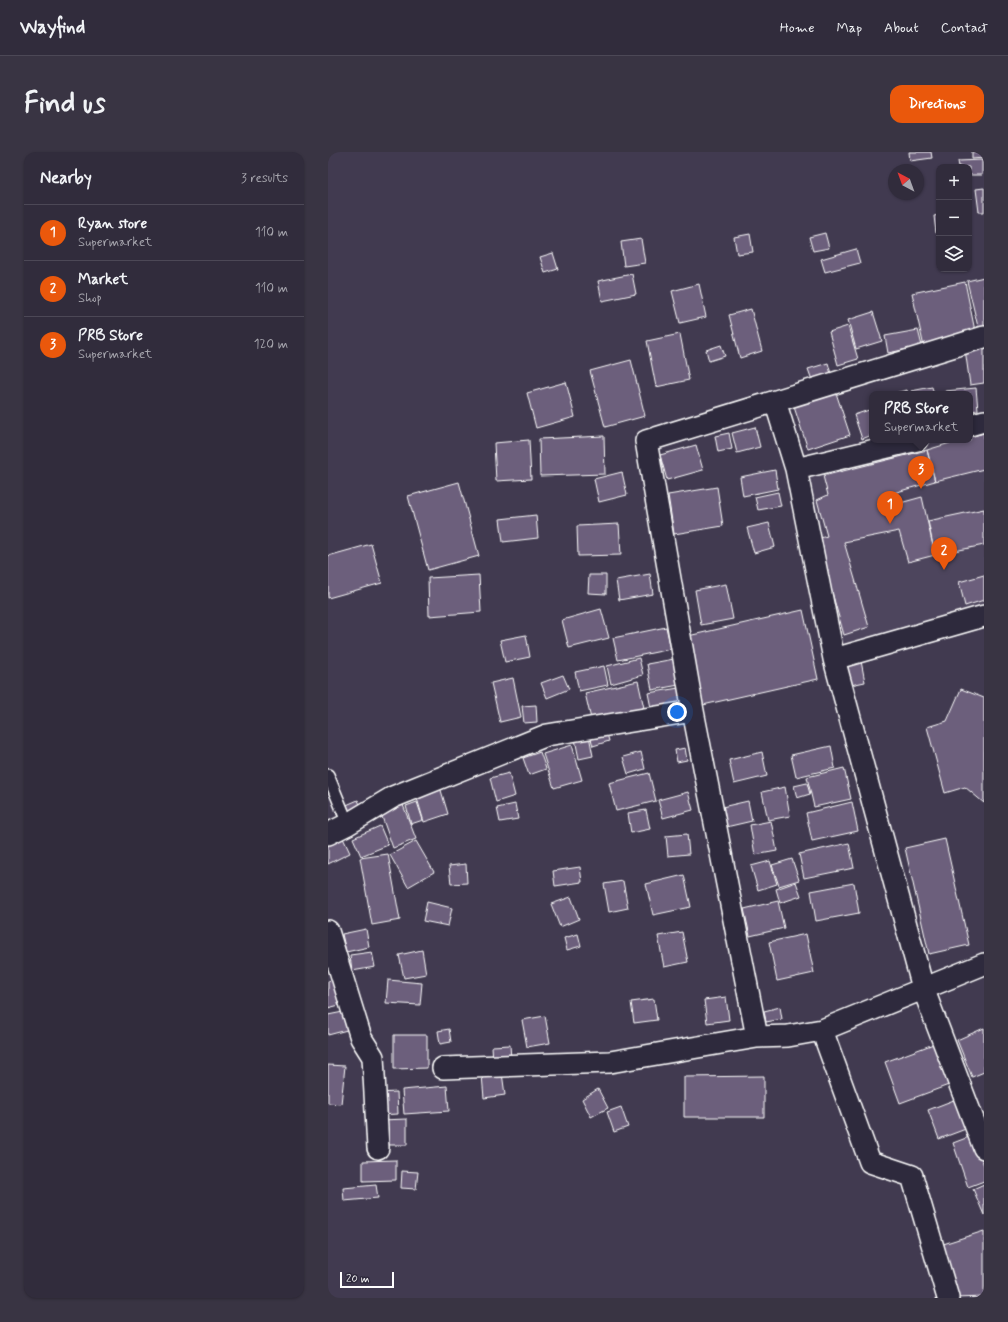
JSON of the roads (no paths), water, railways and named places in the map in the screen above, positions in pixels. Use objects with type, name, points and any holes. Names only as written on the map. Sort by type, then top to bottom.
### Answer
[{"type":"street","points":[[757,1037],[693,712],[646,440],[984,337]]},
{"type":"street","points":[[775,401],[796,469],[834,659],[923,988],[984,1148]]},
{"type":"street","points":[[973,424],[984,421]]},
{"type":"street","points":[[796,469],[904,443]]},
{"type":"street","points":[[834,659],[984,616]]},
{"type":"street","points":[[328,834],[348,824],[392,796],[547,735],[693,712]]},
{"type":"street","points":[[328,931],[361,1038],[373,1057],[378,1148]]},
{"type":"street","points":[[443,1068],[610,1062],[757,1037],[788,1036],[822,1030],[984,964]]},
{"type":"street","points":[[822,1030],[870,1162],[912,1176],[948,1298]]},
{"type":"lane","points":[[328,775],[348,824]]},
{"type":"place","name":"PRB Store","points":[[921,489]]},
{"type":"place","name":"Ryan store","points":[[890,524]]},
{"type":"place","name":"Market","points":[[944,570]]}]
